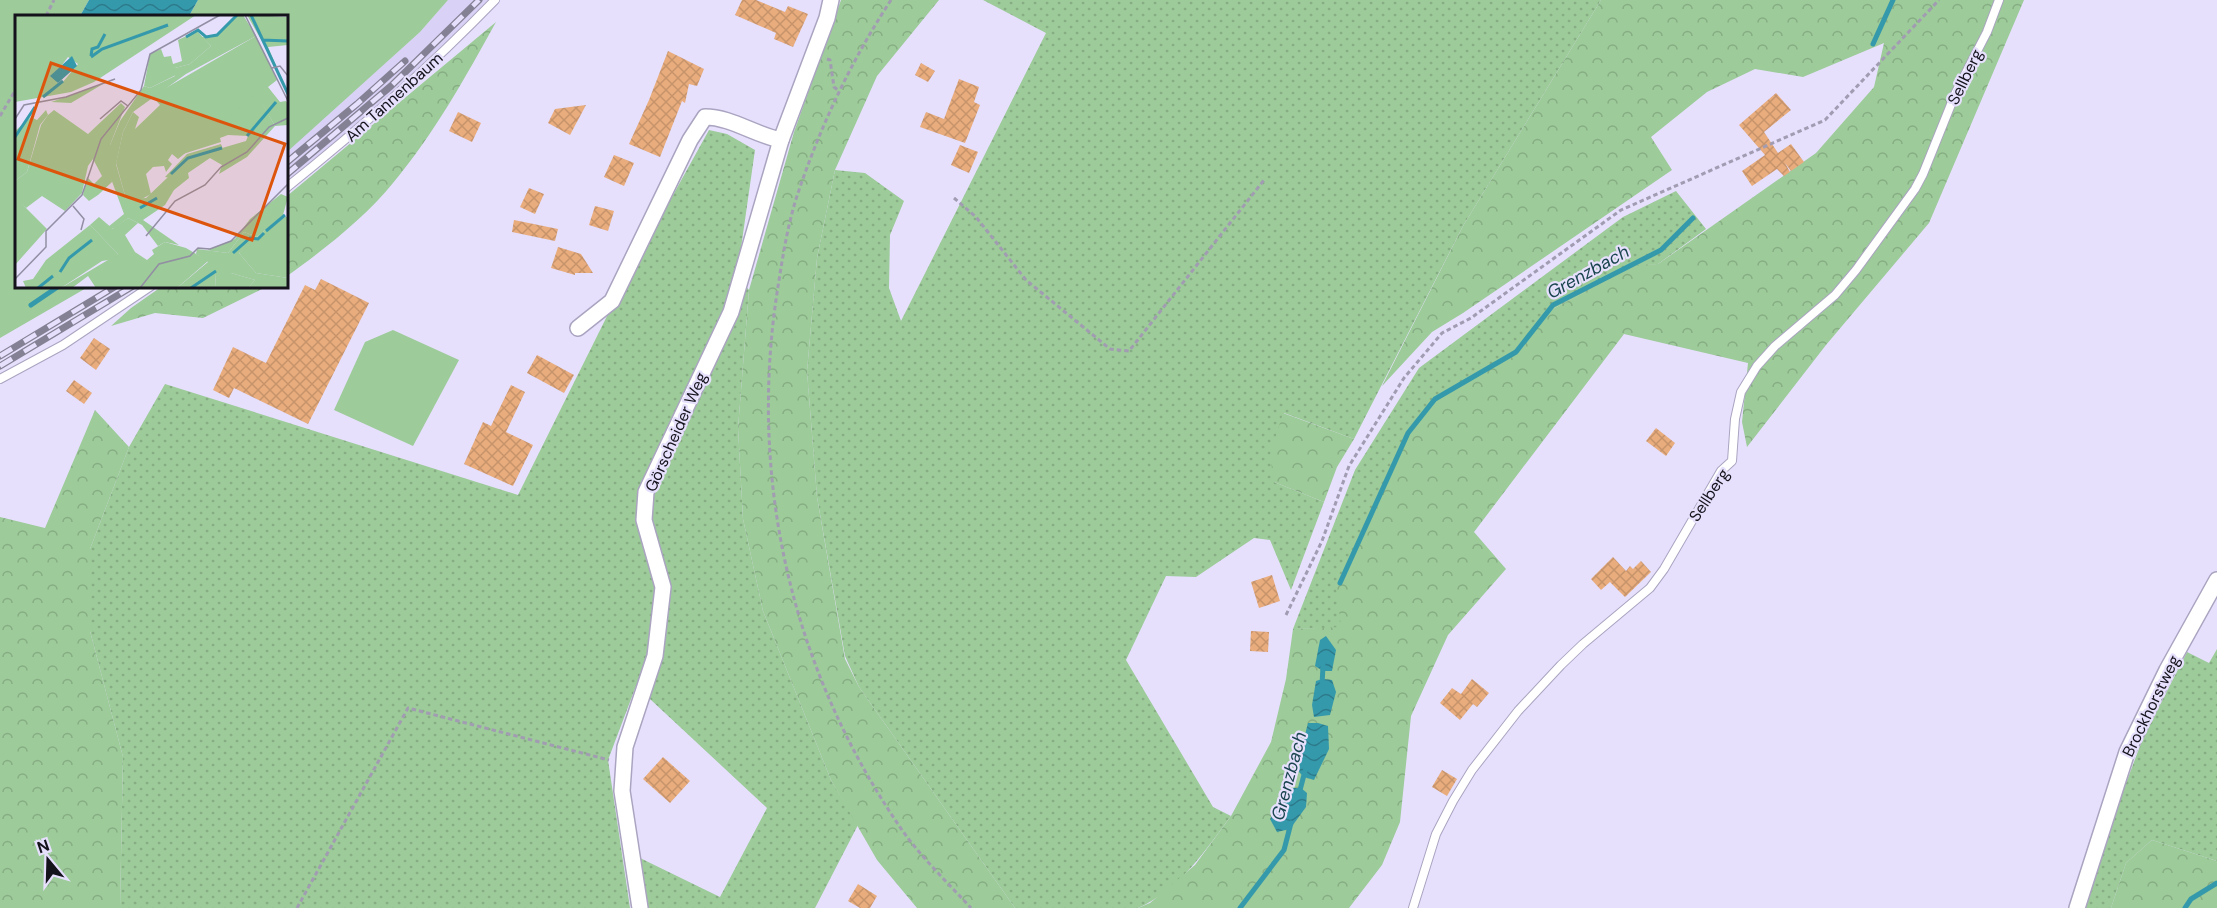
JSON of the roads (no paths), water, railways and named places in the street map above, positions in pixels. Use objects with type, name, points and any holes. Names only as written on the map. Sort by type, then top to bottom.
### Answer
[{"type":"street","name":"Görscheider Weg","points":[[640,908],[622,791],[625,747],[655,657],[663,587],[644,520],[646,492],[731,312],[781,140],[831,0]]},
{"type":"street","points":[[578,328],[612,301],[690,140],[705,117],[716,117],[760,135],[781,140]]},
{"type":"street","name":"Brockhorstweg","points":[[2077,908],[2127,752],[2167,670],[2217,580]]},
{"type":"lane","name":"Am Tannenbaum","points":[[288,186],[336,148],[441,55],[495,0]]},
{"type":"lane","name":"Sellberg","points":[[1413,908],[1436,834],[1472,771],[1518,711],[1561,665],[1583,644],[1642,597],[1657,579],[1721,471],[1732,461],[1737,403],[1746,383],[1775,346],[1835,295],[1915,189],[1956,92],[1987,32],[2000,0]]},
{"type":"lane","points":[[0,379],[63,345],[148,288]]},
{"type":"water","points":[[89,0],[198,0],[190,15],[81,15]]},
{"type":"water","points":[[1326,636],[1336,650],[1332,671],[1323,671],[1315,666],[1320,640]]},
{"type":"water","points":[[1332,680],[1336,692],[1330,715],[1314,717],[1312,705],[1316,681]]},
{"type":"water","points":[[1308,723],[1328,726],[1329,749],[1314,780],[1304,777],[1299,772],[1301,750]]},
{"type":"water","points":[[1290,788],[1301,788],[1307,793],[1306,807],[1290,829],[1277,832],[1270,819]]},
{"type":"waterway","name":"Grenzbach","points":[[1873,44],[1893,0]]},
{"type":"waterway","name":"Grenzbach","points":[[1340,583],[1408,433],[1435,399],[1516,352],[1553,305],[1661,250],[1693,218]]},
{"type":"waterway","points":[[31,305],[56,288]]},
{"type":"waterway","name":"Grenzbach","points":[[1322,686],[1323,665]]},
{"type":"waterway","name":"Grenzbach","points":[[1299,794],[1305,771]]},
{"type":"waterway","name":"Grenzbach","points":[[1240,908],[1284,850],[1291,823]]},
{"type":"waterway","points":[[2185,908],[2191,899],[2217,883]]},
{"type":"railway","points":[[288,173],[391,86],[479,0]]},
{"type":"railway","points":[[288,161],[405,61]]},
{"type":"railway","points":[[0,356],[113,288]]},
{"type":"railway","points":[[0,366],[130,288]]}]
